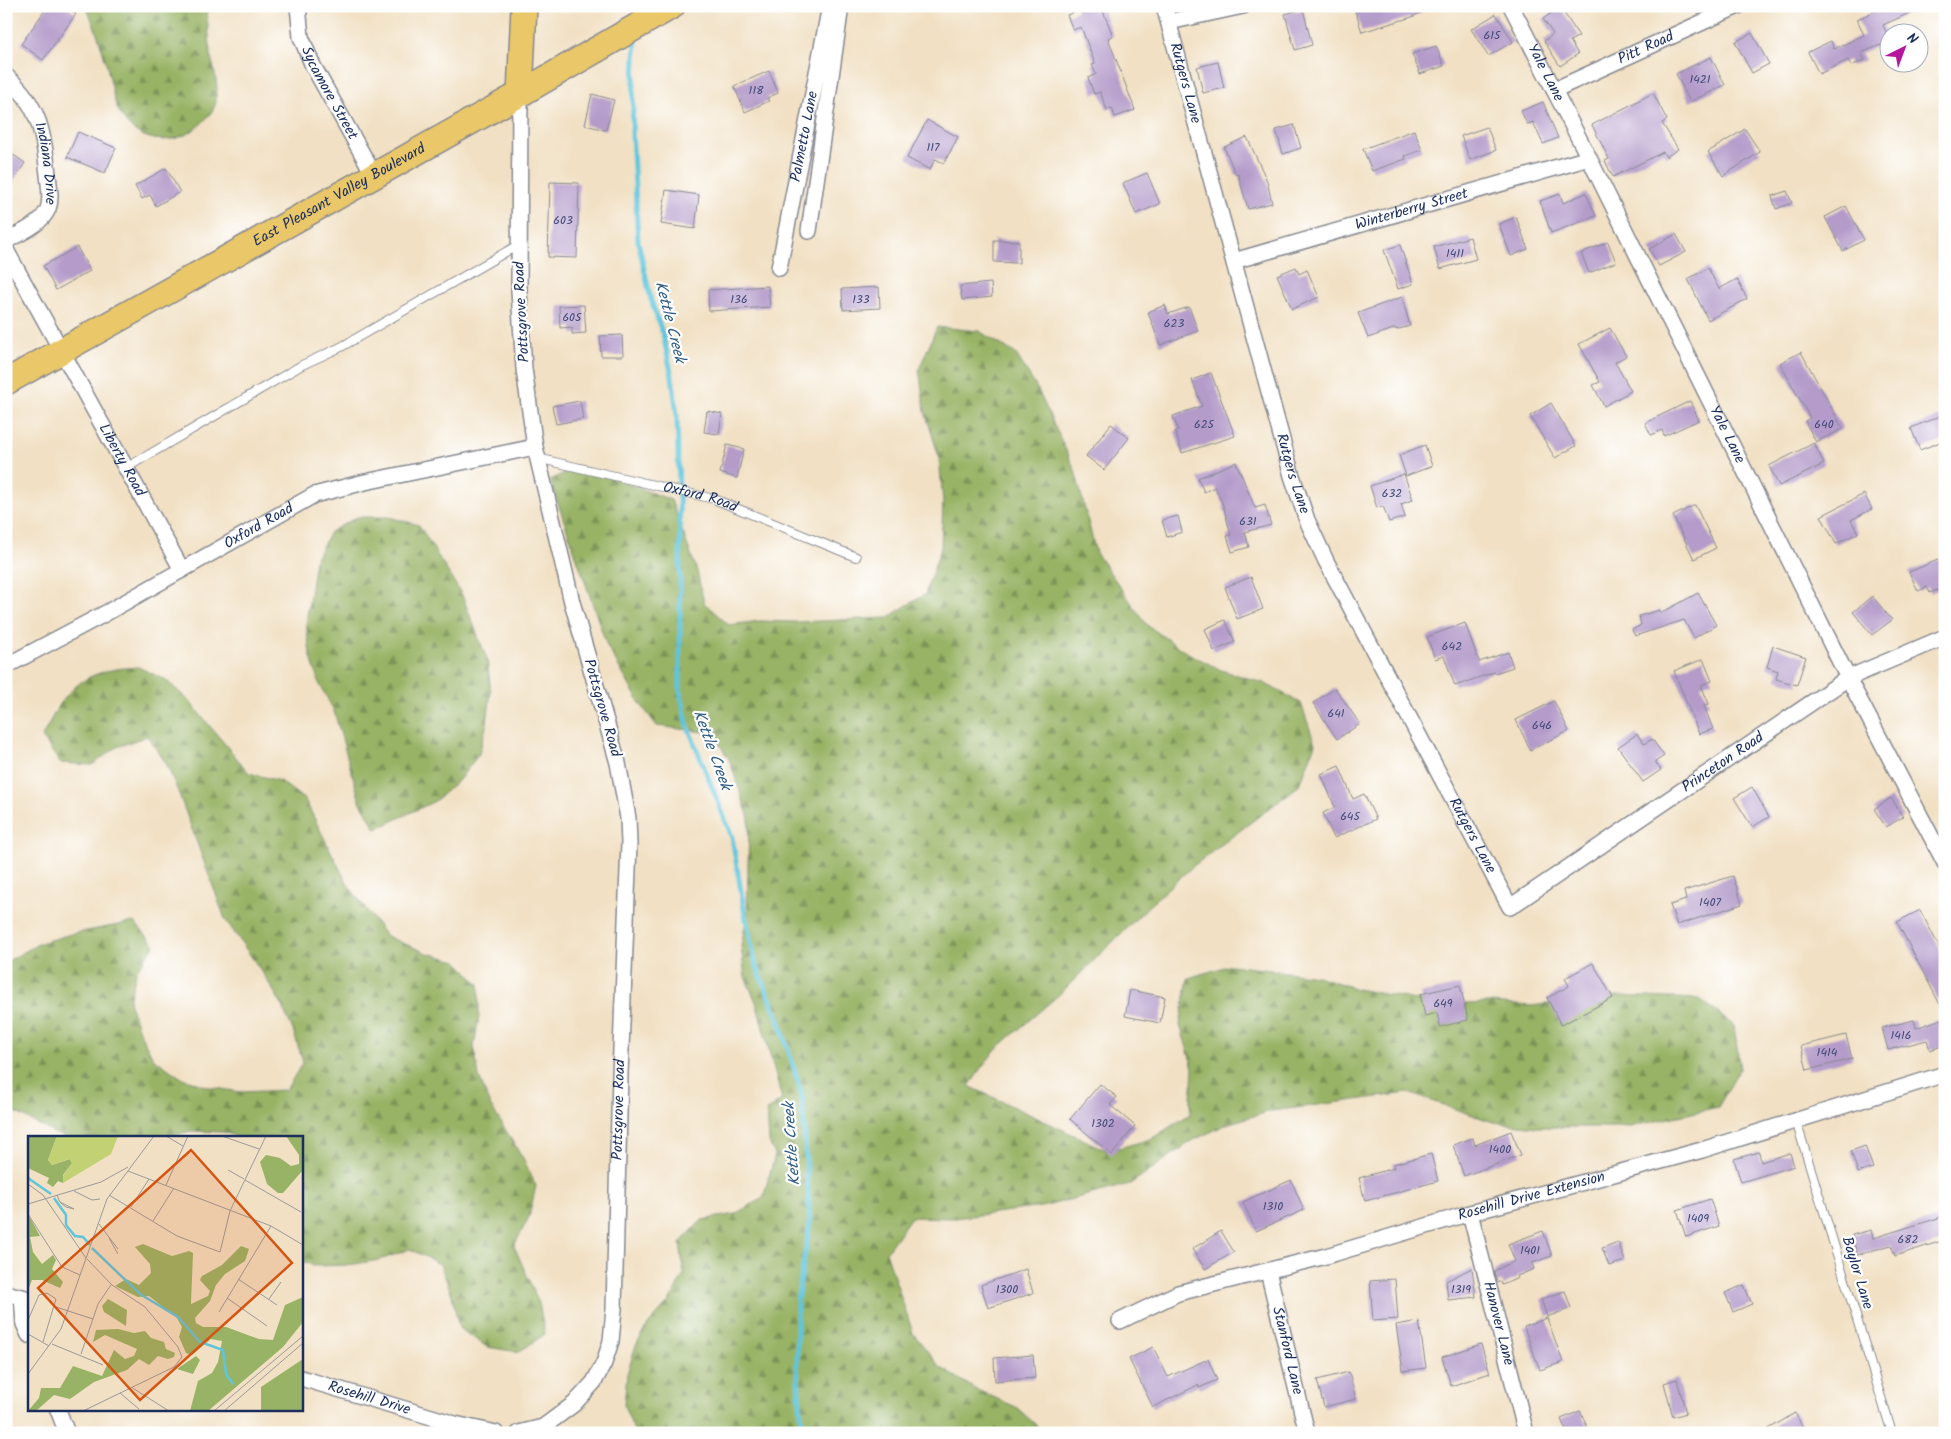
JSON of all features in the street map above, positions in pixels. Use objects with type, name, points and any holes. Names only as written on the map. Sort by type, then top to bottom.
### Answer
[{"type":"main road","name":"Pottsgrove Road","points":[[520,94],[524,6]]},
{"type":"main road","name":"East Pleasant Valley Boulevard","points":[[6,382],[520,94],[672,6]]},
{"type":"street","name":"Sycamore Street","points":[[298,6],[301,37],[313,66],[374,175]]},
{"type":"street","name":"Palmetto Lane","points":[[779,268],[830,6]]},
{"type":"street","points":[[809,231],[841,6]]},
{"type":"street","name":"Rutgers Lane","points":[[1164,6],[1292,476],[1307,520],[1326,561],[1510,907]]},
{"type":"street","points":[[1169,22],[1243,6]]},
{"type":"street","name":"Yale Lane","points":[[1510,6],[1589,158],[1848,678],[1945,863]]},
{"type":"street","name":"Pitt Road","points":[[1554,90],[1738,6]]},
{"type":"street","name":"Indiana Drive","points":[[6,76],[16,84],[26,97],[34,109],[41,126],[50,198],[47,210],[35,224],[6,242]]},
{"type":"street","name":"Pottsgrove Road","points":[[519,1433],[543,1427],[574,1404],[594,1382],[604,1363],[611,1341],[614,1309],[620,1075],[629,844],[628,818],[618,763],[572,602],[536,452],[524,368],[521,327],[518,245],[520,94]]},
{"type":"street","name":"Winterberry Street","points":[[1234,261],[1589,158]]},
{"type":"street","points":[[6,250],[61,351]]},
{"type":"street","name":"Liberty Road","points":[[61,351],[182,570]]},
{"type":"street","name":"Oxford Road","points":[[6,666],[314,495],[365,482],[536,452]]},
{"type":"street","name":"Princeton Road","points":[[1510,907],[1848,678],[1945,637]]},
{"type":"street","name":"Rosehill Drive Extension","points":[[1120,1321],[1178,1293],[1326,1256],[1470,1213],[1702,1150],[1945,1074]]},
{"type":"street","name":"Hanover Lane","points":[[1470,1213],[1526,1433]]},
{"type":"street","name":"Stanford Lane","points":[[1268,1271],[1306,1433]]},
{"type":"street","points":[[6,1293],[26,1298],[24,1324],[28,1334]]},
{"type":"street","name":"Rosehill Drive","points":[[302,1378],[456,1424],[496,1433]]},
{"type":"street","points":[[59,1412],[67,1433]]},
{"type":"lane","points":[[126,468],[302,365],[341,347],[518,245]]},
{"type":"lane","name":"Oxford Road","points":[[536,452],[672,490],[714,499],[856,557]]},
{"type":"lane","name":"Baylor Lane","points":[[1796,1121],[1892,1433]]},
{"type":"green space","points":[[86,6],[206,6],[211,56],[217,84],[215,104],[209,116],[192,131],[171,139],[159,140],[148,137],[138,133],[129,125],[117,107],[103,51]]},
{"type":"green space","points":[[937,327],[979,331],[1016,354],[1038,390],[1075,470],[1096,553],[1147,625],[1184,651],[1221,670],[1264,683],[1301,703],[1315,744],[1300,785],[1192,867],[1158,897],[1062,992],[995,1050],[969,1086],[1108,1151],[1151,1139],[1190,1114],[1193,1068],[1180,1025],[1188,978],[1231,965],[1317,976],[1357,989],[1442,1005],[1489,1003],[1531,1006],[1616,996],[1700,999],[1734,1026],[1740,1069],[1718,1107],[1630,1127],[1538,1127],[1493,1122],[1408,1093],[1272,1111],[1229,1123],[1192,1141],[1130,1184],[1042,1207],[955,1218],[911,1217],[886,1252],[913,1333],[940,1367],[975,1389],[1016,1407],[1045,1433],[635,1433],[624,1405],[627,1374],[636,1345],[648,1325],[669,1302],[684,1274],[680,1243],[702,1220],[735,1214],[763,1198],[775,1155],[769,1142],[767,1111],[782,1099],[756,1002],[745,977],[741,946],[747,916],[749,818],[729,759],[712,733],[657,726],[639,702],[607,646],[550,480],[579,466],[671,500],[697,571],[704,603],[729,625],[760,621],[797,622],[887,618],[925,594],[941,548],[943,502],[939,457],[925,412],[919,369]]},
{"type":"green space","points":[[357,517],[389,517],[419,525],[462,595],[487,659],[491,692],[487,723],[479,754],[459,780],[435,801],[376,829],[360,801],[334,711],[319,683],[310,654],[306,623],[315,560],[330,532]]},
{"type":"green space","points":[[138,667],[166,680],[189,701],[249,773],[280,781],[305,800],[348,885],[386,936],[427,953],[457,961],[479,984],[479,1016],[474,1047],[479,1077],[490,1105],[523,1158],[536,1186],[529,1217],[514,1246],[539,1303],[545,1334],[519,1352],[487,1347],[459,1328],[452,1295],[440,1264],[410,1249],[380,1260],[348,1265],[316,1266],[302,1261],[302,1136],[235,1136],[224,1132],[191,1131],[172,1136],[62,1136],[6,1107],[6,962],[40,943],[71,934],[134,922],[155,945],[137,969],[129,1001],[139,1031],[153,1058],[180,1077],[209,1087],[241,1092],[286,1090],[303,1062],[293,1030],[279,1000],[225,919],[166,763],[147,736],[117,747],[92,765],[60,763],[42,737],[53,715],[75,687],[94,675]]},
{"type":"building","points":[[48,6],[65,6],[76,14],[43,60],[21,44]]},
{"type":"building","points":[[1076,6],[1101,6],[1113,36],[1108,38],[1135,110],[1115,117],[1112,108],[1107,110],[1100,92],[1094,94],[1088,78],[1096,74],[1092,65],[1095,64],[1081,27],[1073,30],[1067,15],[1077,11]]},
{"type":"building","points":[[1370,6],[1435,6],[1412,17],[1362,32],[1355,10]]},
{"type":"building","points":[[1887,6],[1925,6],[1890,22],[1878,22],[1878,46],[1861,53],[1865,60],[1851,66],[1848,60],[1819,74],[1808,52],[1831,41],[1834,49],[1864,35],[1857,19]]},
{"type":"building","points":[[1560,7],[1579,36],[1570,41],[1578,54],[1560,66],[1544,41],[1553,34],[1543,19]]},
{"type":"building","points":[[1303,9],[1312,45],[1295,50],[1285,14]]},
{"type":"building","points":[[1496,14],[1513,42],[1488,56],[1471,29]]},
{"type":"building","points":[[1752,33],[1769,64],[1752,73],[1735,42]]},
{"type":"building","points":[[1436,46],[1444,66],[1420,74],[1412,54]]},
{"type":"building","points":[[1711,57],[1725,85],[1690,102],[1676,74]]},
{"type":"building","points":[[1218,62],[1224,88],[1203,93],[1197,67]]},
{"type":"building","points":[[769,71],[778,93],[767,98],[769,101],[745,112],[734,86]]},
{"type":"building","points":[[1653,93],[1667,120],[1662,123],[1678,149],[1666,157],[1663,152],[1613,177],[1605,161],[1609,159],[1592,125]]},
{"type":"building","points":[[592,94],[614,100],[606,130],[585,125]]},
{"type":"building","points":[[1543,102],[1558,138],[1543,144],[1533,122],[1527,124],[1521,111]]},
{"type":"building","points":[[927,120],[958,137],[944,163],[935,159],[930,170],[907,158]]},
{"type":"building","points":[[1294,125],[1301,148],[1283,154],[1276,130]]},
{"type":"building","points":[[1487,127],[1496,150],[1470,160],[1461,136]]},
{"type":"building","points":[[1745,129],[1760,152],[1723,176],[1708,152]]},
{"type":"building","points":[[1414,130],[1422,150],[1405,156],[1406,159],[1372,171],[1363,149]]},
{"type":"building","points":[[78,132],[116,148],[105,173],[67,157]]},
{"type":"building","points":[[1247,137],[1267,181],[1272,203],[1248,209],[1238,174],[1236,175],[1224,147]]},
{"type":"building","points":[[6,150],[25,163],[6,192]]},
{"type":"building","points":[[166,168],[180,192],[156,206],[150,195],[142,199],[135,186]]},
{"type":"building","points":[[1147,173],[1160,204],[1136,214],[1123,183]]},
{"type":"building","points":[[550,182],[579,183],[577,258],[548,257]]},
{"type":"building","points":[[666,190],[699,195],[695,229],[661,224]]},
{"type":"building","points":[[1787,191],[1792,203],[1776,209],[1772,196]]},
{"type":"building","points":[[1586,193],[1596,216],[1551,233],[1540,201],[1560,194],[1563,203]]},
{"type":"building","points":[[1846,206],[1864,240],[1843,251],[1825,217]]},
{"type":"building","points":[[1516,217],[1528,249],[1511,256],[1499,224]]},
{"type":"building","points":[[1676,234],[1686,252],[1659,266],[1649,249]]},
{"type":"building","points":[[1470,237],[1476,259],[1440,269],[1434,247]]},
{"type":"building","points":[[994,240],[1019,241],[1019,263],[994,262]]},
{"type":"building","points":[[1608,242],[1616,262],[1589,273],[1581,253]]},
{"type":"building","points":[[1400,245],[1413,284],[1398,289],[1384,250]]},
{"type":"building","points":[[77,247],[90,271],[56,290],[43,266]]},
{"type":"building","points":[[1296,267],[1299,274],[1307,270],[1319,297],[1292,309],[1277,275]]},
{"type":"building","points":[[1708,268],[1719,289],[1737,279],[1747,299],[1708,320],[1688,279]]},
{"type":"building","points":[[991,283],[992,297],[962,300],[960,286]]},
{"type":"building","points":[[768,286],[770,307],[709,311],[708,290]]},
{"type":"building","points":[[879,287],[880,308],[843,310],[842,289]]},
{"type":"building","points":[[1402,297],[1410,326],[1396,330],[1396,328],[1368,338],[1358,313]]},
{"type":"building","points":[[584,305],[586,333],[572,334],[572,327],[560,328],[559,306]]},
{"type":"building","points":[[1165,305],[1168,314],[1189,307],[1198,331],[1160,345],[1148,312]]},
{"type":"building","points":[[1610,328],[1626,356],[1615,362],[1631,391],[1604,406],[1593,385],[1600,382],[1579,344]]},
{"type":"building","points":[[622,335],[623,356],[601,356],[600,336]]},
{"type":"building","points":[[1801,352],[1843,429],[1816,442],[1805,421],[1810,418],[1780,363]]},
{"type":"building","points":[[1211,373],[1235,436],[1182,453],[1175,431],[1178,430],[1173,416],[1202,406],[1192,380]]},
{"type":"building","points":[[580,401],[583,419],[556,424],[552,406]]},
{"type":"building","points":[[1690,401],[1699,420],[1664,436],[1662,430],[1651,435],[1645,423]]},
{"type":"building","points":[[1551,403],[1576,446],[1555,458],[1530,416]]},
{"type":"building","points":[[707,411],[722,414],[719,434],[704,432]]},
{"type":"building","points":[[1940,416],[1945,429],[1945,440],[1920,450],[1911,428]]},
{"type":"building","points":[[1111,424],[1129,438],[1104,470],[1086,456]]},
{"type":"building","points":[[1814,443],[1824,464],[1779,486],[1769,466]]},
{"type":"building","points":[[727,445],[744,449],[737,478],[720,473]]},
{"type":"building","points":[[1425,445],[1432,466],[1406,476],[1399,455]]},
{"type":"building","points":[[1236,462],[1255,508],[1265,505],[1271,525],[1245,532],[1249,547],[1232,552],[1227,536],[1231,535],[1223,505],[1215,487],[1204,492],[1198,478]]},
{"type":"building","points":[[1404,474],[1413,500],[1401,504],[1405,517],[1389,522],[1383,506],[1377,508],[1370,486]]},
{"type":"building","points":[[1864,494],[1872,509],[1851,520],[1858,533],[1836,544],[1821,516]]},
{"type":"building","points":[[1695,505],[1716,548],[1694,559],[1673,516]]},
{"type":"building","points":[[1178,516],[1182,532],[1167,537],[1162,520]]},
{"type":"building","points":[[1945,557],[1945,587],[1930,593],[1927,587],[1918,591],[1909,572]]},
{"type":"building","points":[[1251,577],[1263,609],[1237,619],[1225,587]]},
{"type":"building","points":[[1698,593],[1716,625],[1694,638],[1684,620],[1635,636],[1632,630],[1641,625],[1639,616],[1660,610],[1661,613]]},
{"type":"building","points":[[1872,596],[1892,620],[1872,635],[1853,612]]},
{"type":"building","points":[[1225,620],[1235,642],[1214,651],[1205,629]]},
{"type":"building","points":[[1465,623],[1479,662],[1508,652],[1513,667],[1455,686],[1444,656],[1435,659],[1427,637]]},
{"type":"building","points":[[1773,646],[1806,657],[1797,685],[1776,679],[1778,671],[1767,667]]},
{"type":"building","points":[[1703,659],[1712,681],[1701,685],[1709,704],[1704,706],[1713,729],[1699,734],[1674,671]]},
{"type":"building","points":[[1335,688],[1360,724],[1337,739],[1313,703]]},
{"type":"building","points":[[1554,701],[1569,731],[1530,750],[1516,720]]},
{"type":"building","points":[[1637,734],[1644,744],[1652,739],[1664,756],[1655,762],[1661,770],[1643,782],[1618,747]]},
{"type":"building","points":[[1339,766],[1353,799],[1364,794],[1376,819],[1334,838],[1323,813],[1335,807],[1321,774]]},
{"type":"building","points":[[1752,787],[1769,817],[1752,827],[1734,798]]},
{"type":"building","points":[[1891,798],[1903,817],[1886,827],[1874,809]]},
{"type":"building","points":[[1733,876],[1742,904],[1677,925],[1670,905],[1686,900],[1684,891]]},
{"type":"building","points":[[1920,910],[1945,958],[1945,1014],[1897,922]]},
{"type":"building","points":[[1593,963],[1613,998],[1561,1025],[1547,998],[1569,986],[1565,978]]},
{"type":"building","points":[[1460,985],[1468,1020],[1440,1027],[1437,1013],[1425,1016],[1420,994]]},
{"type":"building","points":[[1130,990],[1165,997],[1160,1023],[1125,1016]]},
{"type":"building","points":[[1941,1019],[1945,1029],[1945,1045],[1930,1050],[1927,1040],[1888,1050],[1882,1028],[1914,1020],[1916,1028]]},
{"type":"building","points":[[1846,1035],[1852,1059],[1807,1070],[1801,1046]]},
{"type":"building","points":[[1100,1084],[1117,1097],[1110,1105],[1135,1126],[1112,1155],[1070,1119]]},
{"type":"building","points":[[1511,1131],[1521,1155],[1464,1176],[1453,1145],[1473,1138],[1475,1145]]},
{"type":"building","points":[[1865,1146],[1873,1168],[1858,1173],[1851,1151]]},
{"type":"building","points":[[1759,1152],[1761,1162],[1790,1153],[1794,1166],[1741,1182],[1734,1159]]},
{"type":"building","points":[[1431,1154],[1438,1181],[1365,1201],[1359,1178],[1394,1168],[1393,1164]]},
{"type":"building","points":[[1291,1180],[1304,1210],[1256,1231],[1243,1202]]},
{"type":"building","points":[[1710,1199],[1719,1226],[1686,1237],[1677,1210]]},
{"type":"building","points":[[1945,1216],[1945,1240],[1895,1256],[1891,1245],[1857,1255],[1852,1235],[1871,1230],[1873,1238]]},
{"type":"building","points":[[1221,1231],[1234,1252],[1205,1269],[1192,1249]]},
{"type":"building","points":[[1543,1231],[1552,1256],[1532,1263],[1534,1269],[1517,1276],[1518,1278],[1502,1285],[1501,1281],[1497,1283],[1494,1271],[1515,1261],[1508,1244]]},
{"type":"building","points":[[1618,1242],[1625,1261],[1609,1266],[1602,1248]]},
{"type":"building","points":[[1472,1268],[1476,1297],[1448,1300],[1446,1281]]},
{"type":"building","points":[[1026,1269],[1033,1293],[988,1308],[981,1285]]},
{"type":"building","points":[[1395,1279],[1398,1319],[1373,1321],[1370,1281]]},
{"type":"building","points":[[1744,1285],[1752,1304],[1733,1312],[1725,1293]]},
{"type":"building","points":[[1565,1291],[1571,1308],[1547,1317],[1541,1299]]},
{"type":"building","points":[[1547,1318],[1563,1362],[1540,1370],[1524,1327]]},
{"type":"building","points":[[1419,1321],[1426,1368],[1403,1371],[1396,1325]]},
{"type":"building","points":[[1481,1344],[1490,1373],[1451,1386],[1442,1357]]},
{"type":"building","points":[[1153,1347],[1168,1377],[1208,1359],[1217,1380],[1199,1388],[1198,1385],[1153,1407],[1129,1359]]},
{"type":"building","points":[[1033,1355],[1035,1378],[995,1381],[994,1358]]},
{"type":"building","points":[[1349,1372],[1356,1399],[1324,1407],[1317,1380]]},
{"type":"building","points":[[1677,1379],[1686,1413],[1673,1417],[1664,1383]]},
{"type":"building","points":[[1580,1411],[1590,1433],[1567,1433],[1561,1419]]},
{"type":"building","points":[[1795,1413],[1806,1433],[1762,1433]]},
{"type":"waterway","name":"Kettle Creek","points":[[637,6],[637,16]]},
{"type":"waterway","name":"Kettle Creek","points":[[636,35],[632,132],[638,241],[651,300],[663,335],[672,376],[677,415],[680,531],[680,691],[688,727],[732,837],[744,910],[756,965],[780,1023],[802,1095],[810,1223],[797,1301],[797,1368],[801,1415],[805,1433]]}]
